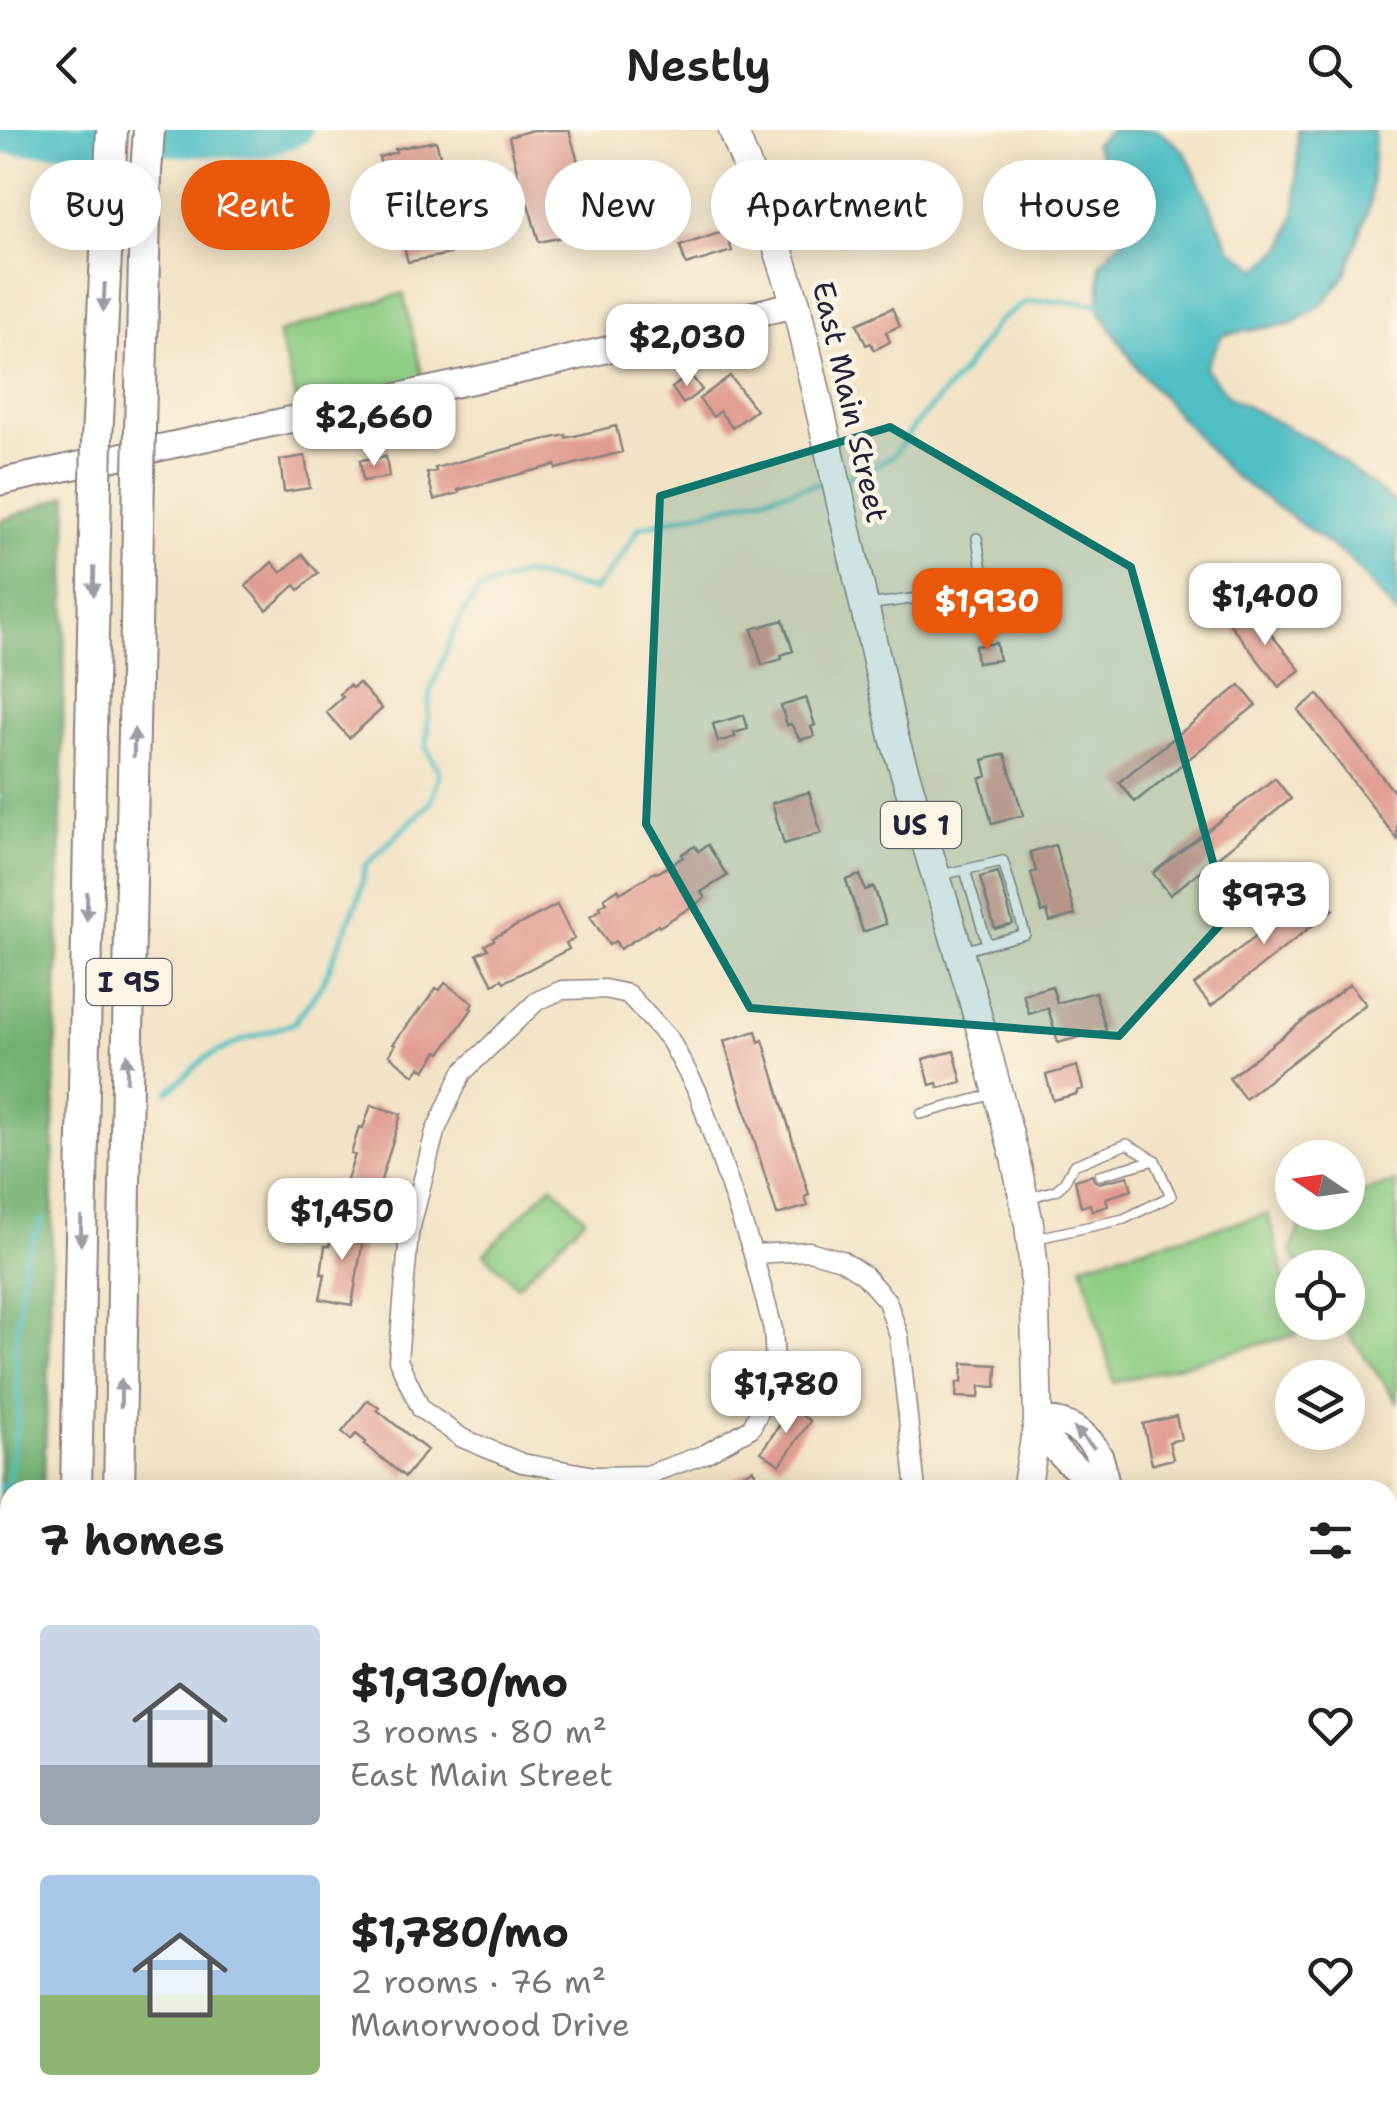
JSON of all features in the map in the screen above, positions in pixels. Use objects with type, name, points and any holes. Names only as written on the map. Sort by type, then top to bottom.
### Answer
[{"type":"highway","name":"I 95","points":[[76,1480],[97,440],[112,130]]},
{"type":"highway","name":"I 95","points":[[119,1480],[138,474],[149,130]]},
{"type":"main road","name":"East Main Street","points":[[733,130],[796,304],[894,737],[959,952],[1024,1199]]},
{"type":"main road","name":"US 1","points":[[1024,1199],[1034,1271],[1038,1422],[1028,1480]]},
{"type":"street","points":[[0,482],[535,367],[796,304]]},
{"type":"street","points":[[604,989],[628,994],[670,1040],[698,1092],[753,1254],[772,1329],[776,1378],[750,1428],[705,1454],[647,1475],[595,1476],[522,1463],[462,1438],[421,1409],[398,1360],[409,1234],[435,1132],[462,1072],[538,1001],[562,990],[604,989]]},
{"type":"street","points":[[753,1254],[793,1250],[824,1254],[864,1275],[887,1301],[899,1336],[915,1480]]},
{"type":"street","points":[[1038,1422],[1051,1445],[1094,1480]]},
{"type":"lane","points":[[864,606],[985,589],[977,538]]},
{"type":"lane","points":[[936,876],[1003,861],[1014,913],[1025,934],[959,952]]},
{"type":"lane","points":[[964,870],[987,944]]},
{"type":"lane","points":[[972,897],[985,894]]},
{"type":"lane","points":[[980,922],[992,919]]},
{"type":"lane","points":[[921,1114],[997,1094]]},
{"type":"lane","points":[[1024,1199],[1056,1190],[1070,1180],[1074,1165],[1127,1144],[1155,1160],[1171,1196],[1124,1219],[1030,1240]]},
{"type":"lane","points":[[1100,1175],[1155,1160]]},
{"type":"highlighted area","points":[[890,427],[1131,567],[1228,916],[1119,1036],[750,1008],[646,824],[660,496]]},
{"type":"green space","points":[[403,293],[423,378],[298,405],[278,333]]},
{"type":"green space","points":[[68,495],[43,1480],[0,1480],[0,521]]},
{"type":"green space","points":[[1397,1182],[1397,1401],[1353,1340],[1365,1340],[1365,1250],[1292,1250],[1298,1230],[1365,1230],[1365,1192]]},
{"type":"green space","points":[[552,1185],[585,1218],[517,1286],[484,1253]]},
{"type":"green space","points":[[1268,1214],[1277,1250],[1276,1340],[1114,1383],[1082,1264]]},
{"type":"water","points":[[1111,130],[1158,130],[1185,152],[1230,248],[1259,269],[1285,245],[1296,210],[1298,130],[1375,130],[1370,203],[1346,274],[1324,303],[1294,323],[1222,335],[1205,368],[1229,397],[1322,446],[1397,505],[1397,615],[1347,557],[1230,473],[1140,372],[1100,312],[1100,264],[1112,250],[1156,250],[1156,160],[1103,160],[1094,144]]},
{"type":"building","points":[[532,130],[569,130],[577,160],[545,160],[545,241],[539,242],[528,204],[525,205],[525,160],[514,160],[509,137]]},
{"type":"building","points":[[436,141],[441,160],[380,160],[379,157],[396,152],[395,149]]},
{"type":"building","points":[[711,236],[711,250],[732,251],[686,265],[681,250],[691,250],[691,242]]},
{"type":"building","points":[[405,250],[452,250],[450,254],[408,262]]},
{"type":"building","points":[[892,308],[900,326],[886,332],[890,342],[874,350],[871,343],[866,345],[857,324]]},
{"type":"building","points":[[690,374],[702,390],[683,404],[672,388]]},
{"type":"building","points":[[730,376],[756,410],[732,428],[720,411],[713,417],[699,399]]},
{"type":"building","points":[[616,426],[622,452],[556,469],[555,465],[434,500],[427,473],[436,471],[435,468],[525,444]]},
{"type":"building","points":[[305,456],[310,488],[284,492],[280,460]]},
{"type":"building","points":[[386,457],[389,477],[363,481],[360,460]]},
{"type":"building","points":[[302,554],[318,573],[299,590],[295,585],[267,610],[246,586],[272,562],[281,573]]},
{"type":"building","points":[[1250,608],[1300,670],[1279,687],[1230,624]]},
{"type":"building","points":[[783,620],[793,651],[762,665],[752,629]]},
{"type":"building","points":[[996,643],[999,660],[977,663],[975,646]]},
{"type":"building","points":[[359,683],[382,709],[349,738],[326,712],[343,697],[340,694],[349,685],[352,688]]},
{"type":"building","points":[[1240,685],[1256,705],[1135,802],[1119,782]]},
{"type":"building","points":[[1318,694],[1397,796],[1397,839],[1298,710]]},
{"type":"building","points":[[806,698],[815,725],[811,727],[814,736],[800,740],[791,724],[787,725],[781,706]]},
{"type":"building","points":[[744,715],[748,729],[718,742],[713,724]]},
{"type":"building","points":[[1005,754],[1023,815],[992,824],[980,779],[987,776],[983,760]]},
{"type":"building","points":[[1275,778],[1291,799],[1170,895],[1153,873]]},
{"type":"building","points":[[809,792],[821,833],[784,844],[772,803]]},
{"type":"building","points":[[708,845],[727,876],[701,892],[705,898],[659,927],[620,949],[615,941],[609,945],[590,916],[607,902],[604,898],[659,872],[695,846],[698,851]]},
{"type":"building","points":[[1055,845],[1075,915],[1050,922],[1047,911],[1042,913],[1031,873],[1036,871],[1030,852]]},
{"type":"building","points":[[998,872],[1013,924],[995,929],[980,877]]},
{"type":"building","points":[[860,875],[865,890],[874,887],[886,924],[863,932],[846,880]]},
{"type":"building","points":[[1316,888],[1333,909],[1211,1006],[1194,985]]},
{"type":"building","points":[[557,905],[574,939],[566,943],[569,949],[493,984],[477,954],[488,949],[485,945],[493,938]]},
{"type":"building","points":[[445,983],[473,1003],[472,1009],[441,1053],[438,1051],[425,1071],[420,1067],[414,1075],[389,1055],[393,1044],[436,988],[440,990]]},
{"type":"building","points":[[1350,984],[1366,1004],[1245,1099],[1229,1078]]},
{"type":"building","points":[[1052,986],[1057,1003],[1095,992],[1106,1030],[1058,1043],[1048,1008],[1029,1014],[1023,994]]},
{"type":"building","points":[[756,1031],[759,1042],[763,1040],[809,1195],[805,1197],[808,1206],[777,1215],[724,1041]]},
{"type":"building","points":[[954,1051],[962,1082],[939,1088],[937,1083],[930,1085],[923,1059]]},
{"type":"building","points":[[1077,1066],[1083,1089],[1053,1100],[1046,1075]]},
{"type":"building","points":[[371,1105],[401,1114],[378,1190],[347,1180],[359,1127],[363,1128]]},
{"type":"building","points":[[1092,1175],[1099,1183],[1128,1176],[1132,1190],[1106,1198],[1108,1206],[1092,1211],[1090,1204],[1081,1207],[1075,1180]]},
{"type":"building","points":[[334,1222],[365,1227],[352,1305],[320,1299],[325,1246],[329,1246]]},
{"type":"building","points":[[963,1363],[997,1365],[996,1387],[980,1386],[979,1398],[956,1397]]},
{"type":"building","points":[[368,1400],[427,1450],[405,1477],[356,1434],[351,1440],[342,1432]]},
{"type":"building","points":[[791,1408],[810,1421],[780,1465],[761,1452]]},
{"type":"building","points":[[1176,1416],[1181,1439],[1169,1442],[1173,1459],[1152,1464],[1143,1424]]},
{"type":"building","points":[[753,1469],[759,1480],[732,1480]]},
{"type":"waterway","points":[[167,140],[261,142],[296,130]]},
{"type":"waterway","points":[[0,137],[93,139]]},
{"type":"waterway","points":[[844,477],[863,473],[894,455],[914,426],[961,374],[997,322],[1026,302],[1105,304]]},
{"type":"waterway","points":[[168,1092],[205,1058],[294,1023],[323,983],[358,900],[366,865],[431,802],[440,773],[426,747],[430,692],[457,624],[478,591],[524,574],[594,590],[640,527],[828,481]]},
{"type":"waterway","points":[[9,1480],[19,1408],[15,1350],[24,1259],[42,1219]]}]
